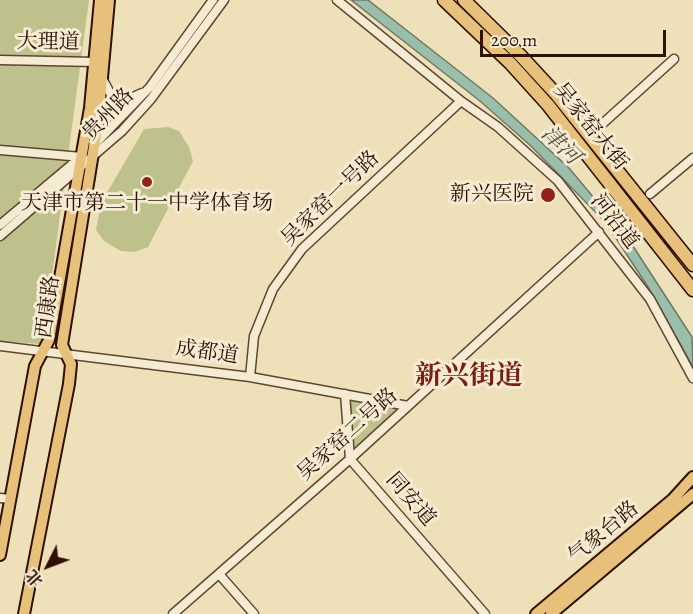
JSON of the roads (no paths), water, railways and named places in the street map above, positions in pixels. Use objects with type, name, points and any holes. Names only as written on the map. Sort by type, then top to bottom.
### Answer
[{"type":"highway","name":"吴家窑大街","points":[[444,0],[510,63],[548,105],[693,290]]},
{"type":"highway","name":"吴家窑大街","points":[[464,0],[521,56],[590,135],[693,265]]},
{"type":"main road","name":"西康路","points":[[24,614],[69,384],[71,364],[64,352],[62,341],[86,159],[100,0]]},
{"type":"main road","name":"西康路","points":[[0,555],[5,499],[35,366],[49,340],[79,171],[93,146],[110,0]]},
{"type":"main road","name":"气象台路","points":[[536,614],[674,500],[693,477]]},
{"type":"main road","name":"气象台路","points":[[551,614],[693,494]]},
{"type":"street","name":"贵州路","points":[[93,146],[150,87],[213,0]]},
{"type":"street","name":"贵州路","points":[[0,225],[86,159],[151,99],[224,0]]},
{"type":"street","name":"河沿道","points":[[337,0],[461,101],[498,127],[558,181],[650,299],[693,378]]},
{"type":"street","points":[[590,135],[674,59]]},
{"type":"street","name":"大理道","points":[[0,60],[96,62]]},
{"type":"street","points":[[102,77],[107,88],[118,98],[134,97],[150,87]]},
{"type":"street","name":"吴家窑一号路","points":[[250,377],[254,336],[273,289],[302,249],[461,101]]},
{"type":"street","points":[[0,150],[86,159]]},
{"type":"street","points":[[650,194],[693,158]]},
{"type":"street","name":"贵州路","points":[[0,236],[79,171]]},
{"type":"street","name":"吴家窑二号路","points":[[173,614],[350,459],[599,232]]},
{"type":"street","name":"成都道","points":[[0,346],[64,352],[250,377],[408,406]]},
{"type":"street","points":[[345,394],[350,459]]},
{"type":"street","name":"同安道","points":[[350,459],[485,614]]},
{"type":"street","points":[[219,574],[254,614]]},
{"type":"place","name":"天津市第二十一中学体育场","points":[[147,182]]},
{"type":"place","name":"新兴医院","points":[[548,195]]},
{"type":"district","name":"新兴街道","points":[[469,377]]},
{"type":"water label","name":"津河","points":[[560,146]]}]
